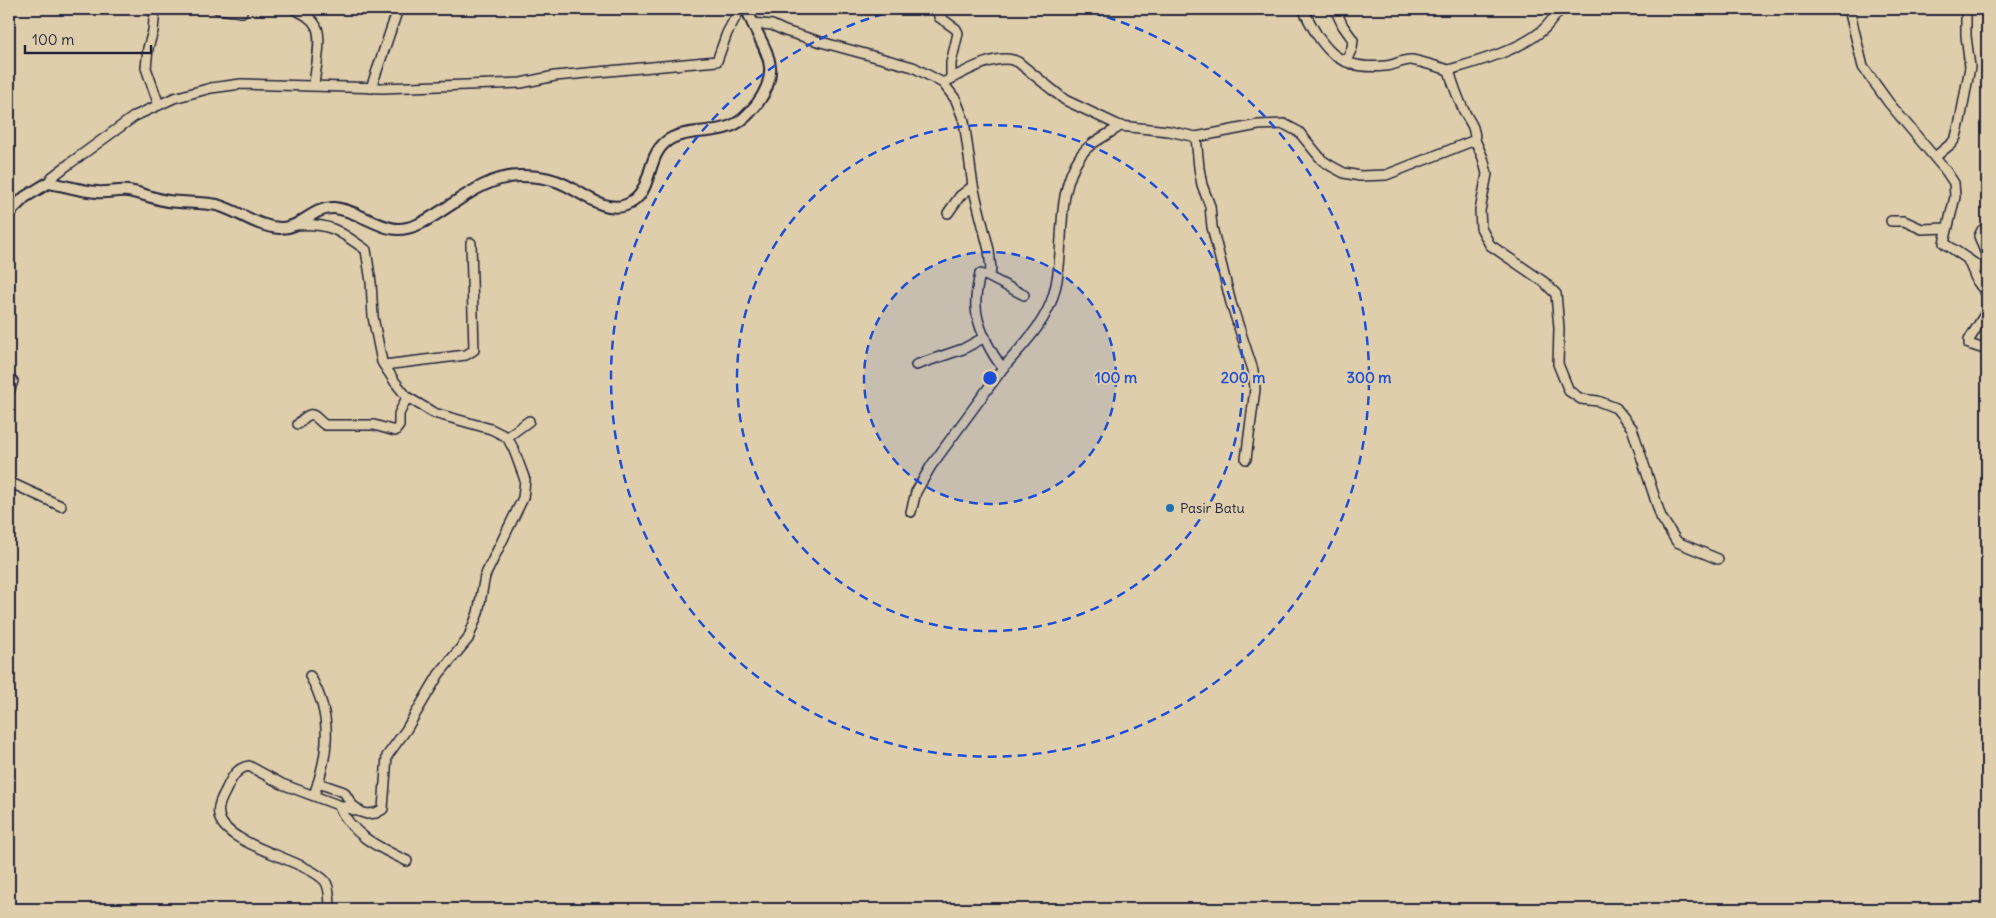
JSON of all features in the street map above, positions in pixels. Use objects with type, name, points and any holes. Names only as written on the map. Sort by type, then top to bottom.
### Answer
[{"type":"main road","points":[[11,209],[38,188],[48,184],[97,192],[126,191],[166,200],[207,204],[226,208],[261,224],[278,228],[288,228],[322,209],[331,208],[353,212],[385,226],[397,229],[414,227],[484,185],[511,177],[522,176],[556,181],[574,188],[594,200],[613,207],[630,204],[643,192],[652,163],[663,143],[684,134],[707,132],[733,125],[749,114],[761,97],[769,82],[771,70],[768,55],[746,9]]},
{"type":"street","points":[[155,9],[146,68],[158,105]]},
{"type":"street","points":[[218,9],[242,12]]},
{"type":"street","points":[[294,9],[308,16],[317,30],[318,40],[314,85]]},
{"type":"street","points":[[371,88],[398,9]]},
{"type":"street","points":[[48,184],[52,177],[134,116],[174,98],[241,84],[371,88],[521,83],[555,76],[717,61],[727,33],[740,9]]},
{"type":"street","points":[[938,9],[939,17],[958,33],[947,81],[961,109],[974,186],[989,250],[991,270],[987,276]]},
{"type":"street","points":[[1303,9],[1322,44],[1337,58],[1360,65],[1386,66],[1412,60],[1449,70],[1514,48],[1544,28],[1560,9]]},
{"type":"street","points":[[1335,9],[1352,40],[1352,48],[1346,61]]},
{"type":"street","points":[[1849,9],[1863,67],[1889,103],[1946,171],[1954,184],[1955,197],[1943,238],[1944,244],[1987,272]]},
{"type":"street","points":[[1935,158],[1952,143],[1956,137],[1960,121],[1970,67],[1966,36],[1966,9]]},
{"type":"street","points":[[752,23],[772,25],[821,42],[913,67],[947,81],[991,61],[1003,58],[1012,59],[1065,100],[1120,126],[1169,131],[1196,137],[1258,125],[1284,124],[1299,132],[1322,160],[1330,166],[1344,173],[1360,176],[1386,174],[1475,140]]},
{"type":"street","points":[[1449,70],[1453,86],[1465,113],[1475,129],[1475,140],[1483,158],[1487,174],[1480,211],[1481,228],[1490,245],[1544,282],[1556,294],[1559,328],[1558,364],[1569,391],[1581,399],[1598,401],[1616,408],[1632,428],[1661,517],[1677,542],[1718,559]]},
{"type":"street","points":[[911,512],[916,492],[930,466],[1003,368],[1035,331],[1054,295],[1060,257],[1062,210],[1074,166],[1089,146],[1120,126]]},
{"type":"street","points":[[1196,137],[1202,185],[1210,206],[1212,227],[1232,303],[1253,370],[1255,389],[1246,459]]},
{"type":"street","points":[[948,213],[960,196],[974,186]]},
{"type":"street","points":[[1891,221],[1904,222],[1922,229],[1947,228]]},
{"type":"street","points":[[294,225],[313,223],[332,227],[366,250],[371,282],[372,317],[384,366],[401,392],[434,413],[491,429],[507,436],[521,468],[525,489],[523,498],[485,576],[474,626],[468,639],[438,674],[406,730],[386,756],[383,809],[372,814],[338,805],[276,781],[246,766],[238,770],[232,778],[220,803],[219,816],[223,826],[250,843],[310,872],[324,881],[327,886],[330,904]]},
{"type":"street","points":[[1987,228],[1980,232],[1979,236],[1987,257]]},
{"type":"street","points":[[384,366],[466,355],[474,350],[471,243]]},
{"type":"street","points":[[1968,260],[1977,280],[1987,294]]},
{"type":"street","points":[[1003,368],[985,337],[979,322],[976,300],[980,274],[1024,295]]},
{"type":"street","points":[[1987,311],[1968,340],[1970,344],[1987,350]]},
{"type":"street","points":[[916,365],[963,349],[985,337]]},
{"type":"street","points":[[9,392],[13,381]]},
{"type":"street","points":[[298,424],[304,418],[313,415],[318,417],[325,425],[374,425],[395,431],[399,426],[400,414],[407,397]]},
{"type":"street","points":[[507,436],[529,421]]},
{"type":"street","points":[[9,482],[61,506]]},
{"type":"street","points":[[310,676],[323,702],[326,718],[324,764],[314,795]]},
{"type":"street","points":[[318,783],[344,792],[352,805],[362,812]]},
{"type":"street","points":[[338,805],[351,826],[378,848],[407,861]]},
{"type":"place","name":"Pasir Batu","points":[[1170,508]]}]
